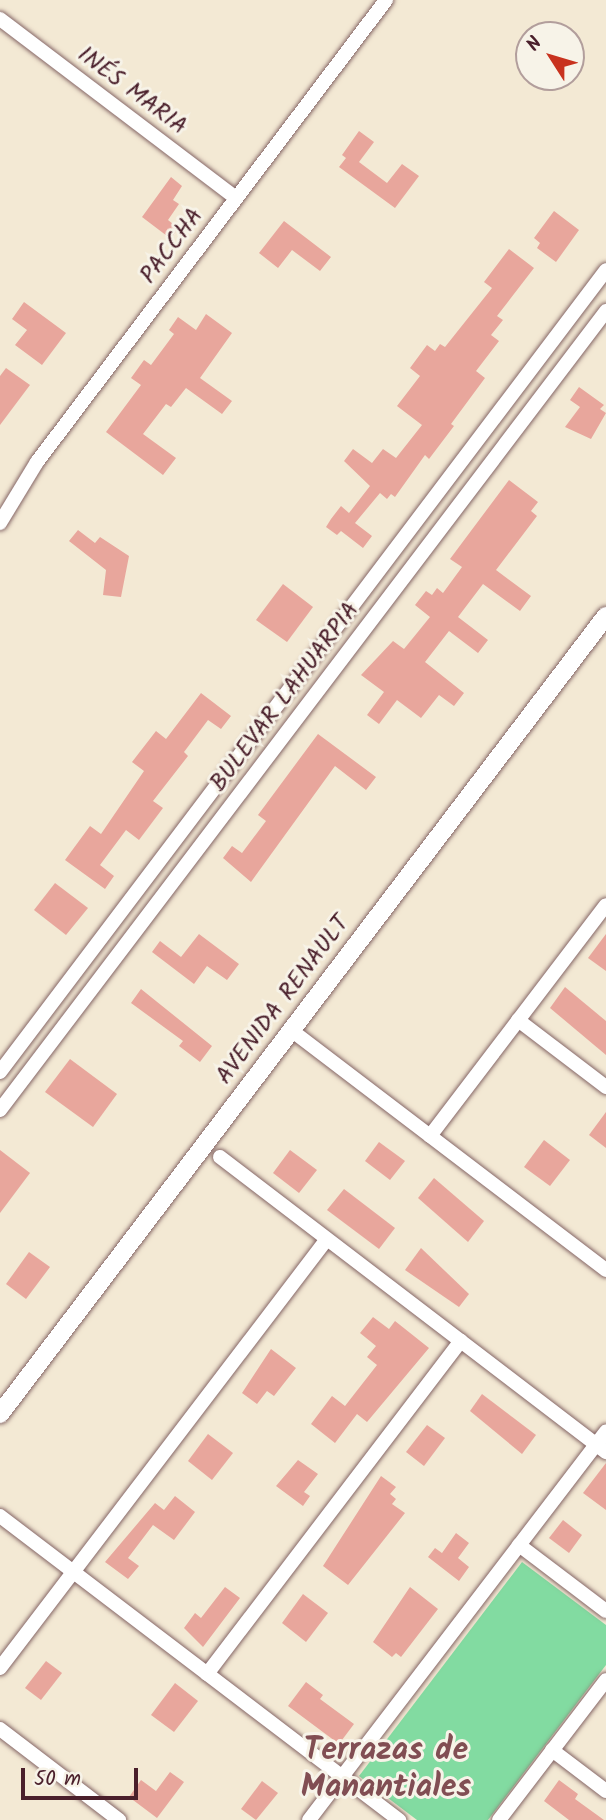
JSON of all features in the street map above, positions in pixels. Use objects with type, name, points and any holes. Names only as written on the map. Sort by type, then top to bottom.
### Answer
[{"type":"street","name":"PACCHA","points":[[0,523],[37,462],[386,0]]},
{"type":"street","name":"INÉS MARIA","points":[[0,19],[236,198]]},
{"type":"street","points":[[0,1072],[606,270]]},
{"type":"street","name":"BULEVAR LAHUARPIA","points":[[0,1110],[606,311]]},
{"type":"street","name":"AVENIDA RENAULT","points":[[0,1414],[606,616]]},
{"type":"street","points":[[430,1136],[606,905]]},
{"type":"street","points":[[518,1020],[606,1087]]},
{"type":"street","points":[[291,1030],[606,1270]]},
{"type":"street","points":[[220,1157],[601,1448]]},
{"type":"street","points":[[0,1668],[327,1239]]},
{"type":"street","points":[[207,1674],[461,1341]]},
{"type":"street","points":[[309,1820],[519,1545],[601,1448],[606,1431]]},
{"type":"street","points":[[0,1516],[399,1820]]},
{"type":"street","points":[[519,1545],[606,1611]]},
{"type":"street","points":[[499,1820],[606,1680]]},
{"type":"street","points":[[0,1729],[100,1814],[119,1820]]},
{"type":"street","points":[[552,1751],[606,1791]]},
{"type":"green space","points":[[522,1562],[606,1625],[606,1665],[488,1820],[417,1820],[359,1776]]},
{"type":"building","points":[[359,131],[374,142],[359,162],[387,183],[402,164],[419,176],[395,208],[339,167],[346,158],[342,155]]},
{"type":"building","points":[[171,177],[182,186],[173,200],[179,204],[168,220],[178,228],[171,239],[142,217]]},
{"type":"building","points":[[554,211],[579,230],[556,262],[537,248],[540,243],[534,238]]},
{"type":"building","points":[[284,221],[331,257],[320,271],[292,250],[278,268],[259,253]]},
{"type":"building","points":[[509,249],[534,268],[497,316],[503,320],[491,335],[499,341],[476,371],[485,378],[451,424],[454,426],[429,459],[425,455],[395,497],[391,494],[387,499],[380,493],[355,523],[372,536],[363,548],[341,531],[337,535],[326,527],[331,519],[341,506],[349,513],[370,486],[344,461],[353,449],[372,463],[383,449],[396,458],[422,425],[397,406],[420,376],[410,368],[427,345],[435,351],[440,344],[445,347],[492,288],[484,282]]},
{"type":"building","points":[[24,302],[66,333],[42,365],[15,345],[27,330],[12,319]]},
{"type":"building","points":[[206,314],[232,333],[200,378],[232,401],[222,414],[186,388],[171,407],[166,404],[143,434],[176,458],[163,475],[106,432],[141,385],[131,378],[144,360],[151,365],[174,334],[169,330],[178,317],[196,330]]},
{"type":"building","points":[[6,368],[30,385],[0,425],[0,376]]},
{"type":"building","points":[[579,387],[604,405],[600,409],[606,413],[591,439],[565,427],[580,407],[570,400]]},
{"type":"building","points":[[509,480],[538,502],[531,511],[537,516],[496,570],[531,596],[520,611],[483,584],[458,617],[488,640],[478,653],[449,631],[425,662],[464,693],[454,706],[439,695],[421,718],[397,700],[379,724],[367,715],[384,692],[361,675],[393,641],[404,649],[430,617],[415,605],[426,591],[432,595],[437,588],[443,593],[462,567],[450,559]]},
{"type":"building","points":[[78,530],[95,543],[100,537],[129,556],[121,597],[103,595],[106,570],[69,541]]},
{"type":"building","points":[[283,584],[313,607],[287,642],[256,620]]},
{"type":"building","points":[[201,693],[231,716],[221,729],[208,720],[184,752],[188,756],[153,801],[163,808],[139,840],[126,830],[100,865],[114,876],[105,889],[65,860],[90,826],[101,834],[144,771],[132,762],[156,731],[166,739]]},
{"type":"building","points":[[318,734],[376,777],[366,790],[335,766],[251,882],[223,858],[232,846],[242,853],[266,821],[258,815]]},
{"type":"building","points":[[55,883],[88,908],[66,935],[34,910]]},
{"type":"building","points":[[199,934],[239,964],[227,980],[207,966],[194,984],[152,952],[160,941],[181,957]]},
{"type":"building","points":[[606,934],[606,971],[588,958]]},
{"type":"building","points":[[565,987],[606,1021],[606,1055],[550,1008]]},
{"type":"building","points":[[141,989],[212,1046],[200,1062],[179,1046],[183,1041],[131,1003]]},
{"type":"building","points":[[70,1059],[117,1094],[93,1127],[45,1092]]},
{"type":"building","points":[[606,1112],[606,1148],[589,1135]]},
{"type":"building","points":[[544,1140],[570,1160],[550,1186],[524,1167]]},
{"type":"building","points":[[379,1142],[405,1161],[390,1180],[365,1161]]},
{"type":"building","points":[[0,1150],[30,1173],[0,1213]]},
{"type":"building","points":[[290,1150],[317,1170],[299,1193],[273,1173]]},
{"type":"building","points":[[434,1178],[484,1221],[468,1242],[418,1198]]},
{"type":"building","points":[[344,1189],[395,1228],[379,1249],[327,1210]]},
{"type":"building","points":[[421,1248],[469,1294],[459,1307],[405,1270]]},
{"type":"building","points":[[29,1252],[50,1267],[26,1299],[6,1284]]},
{"type":"building","points":[[373,1317],[389,1329],[395,1321],[429,1348],[367,1422],[357,1414],[335,1443],[311,1424],[332,1396],[345,1406],[377,1365],[367,1357],[376,1346],[360,1333]]},
{"type":"building","points":[[271,1349],[296,1368],[274,1396],[267,1391],[257,1404],[242,1393]]},
{"type":"building","points":[[482,1394],[536,1435],[522,1454],[470,1411]]},
{"type":"building","points":[[427,1425],[445,1438],[424,1466],[406,1452]]},
{"type":"building","points":[[208,1434],[233,1453],[212,1480],[188,1461]]},
{"type":"building","points":[[298,1460],[318,1474],[304,1492],[310,1496],[303,1506],[276,1486]]},
{"type":"building","points":[[606,1463],[606,1510],[583,1493]]},
{"type":"building","points":[[381,1476],[396,1487],[390,1494],[396,1499],[392,1504],[405,1513],[348,1585],[323,1566]]},
{"type":"building","points":[[175,1496],[195,1512],[174,1540],[153,1525],[128,1558],[139,1566],[128,1579],[105,1562],[155,1503],[164,1510]]},
{"type":"building","points":[[563,1520],[582,1535],[569,1553],[549,1538]]},
{"type":"building","points":[[456,1533],[469,1543],[458,1558],[469,1567],[459,1581],[428,1557],[435,1548],[442,1553]]},
{"type":"building","points":[[225,1587],[240,1598],[203,1647],[184,1628],[195,1613],[201,1618]]},
{"type":"building","points":[[410,1587],[438,1609],[401,1657],[396,1653],[392,1657],[373,1642]]},
{"type":"building","points":[[303,1594],[328,1613],[306,1642],[282,1623]]},
{"type":"building","points":[[46,1661],[62,1673],[41,1700],[25,1688]]},
{"type":"building","points":[[306,1682],[323,1695],[320,1699],[354,1724],[339,1744],[288,1706]]},
{"type":"building","points":[[175,1683],[198,1701],[174,1732],[151,1715]]},
{"type":"building","points":[[170,1772],[184,1782],[157,1818],[129,1797],[141,1780],[156,1791]]},
{"type":"building","points":[[559,1780],[578,1794],[575,1799],[604,1820],[569,1820],[544,1801]]},
{"type":"building","points":[[262,1781],[278,1793],[256,1820],[241,1809]]},
{"type":"district","name":"Terrazas de Manantiales","points":[[386,1770]]}]
